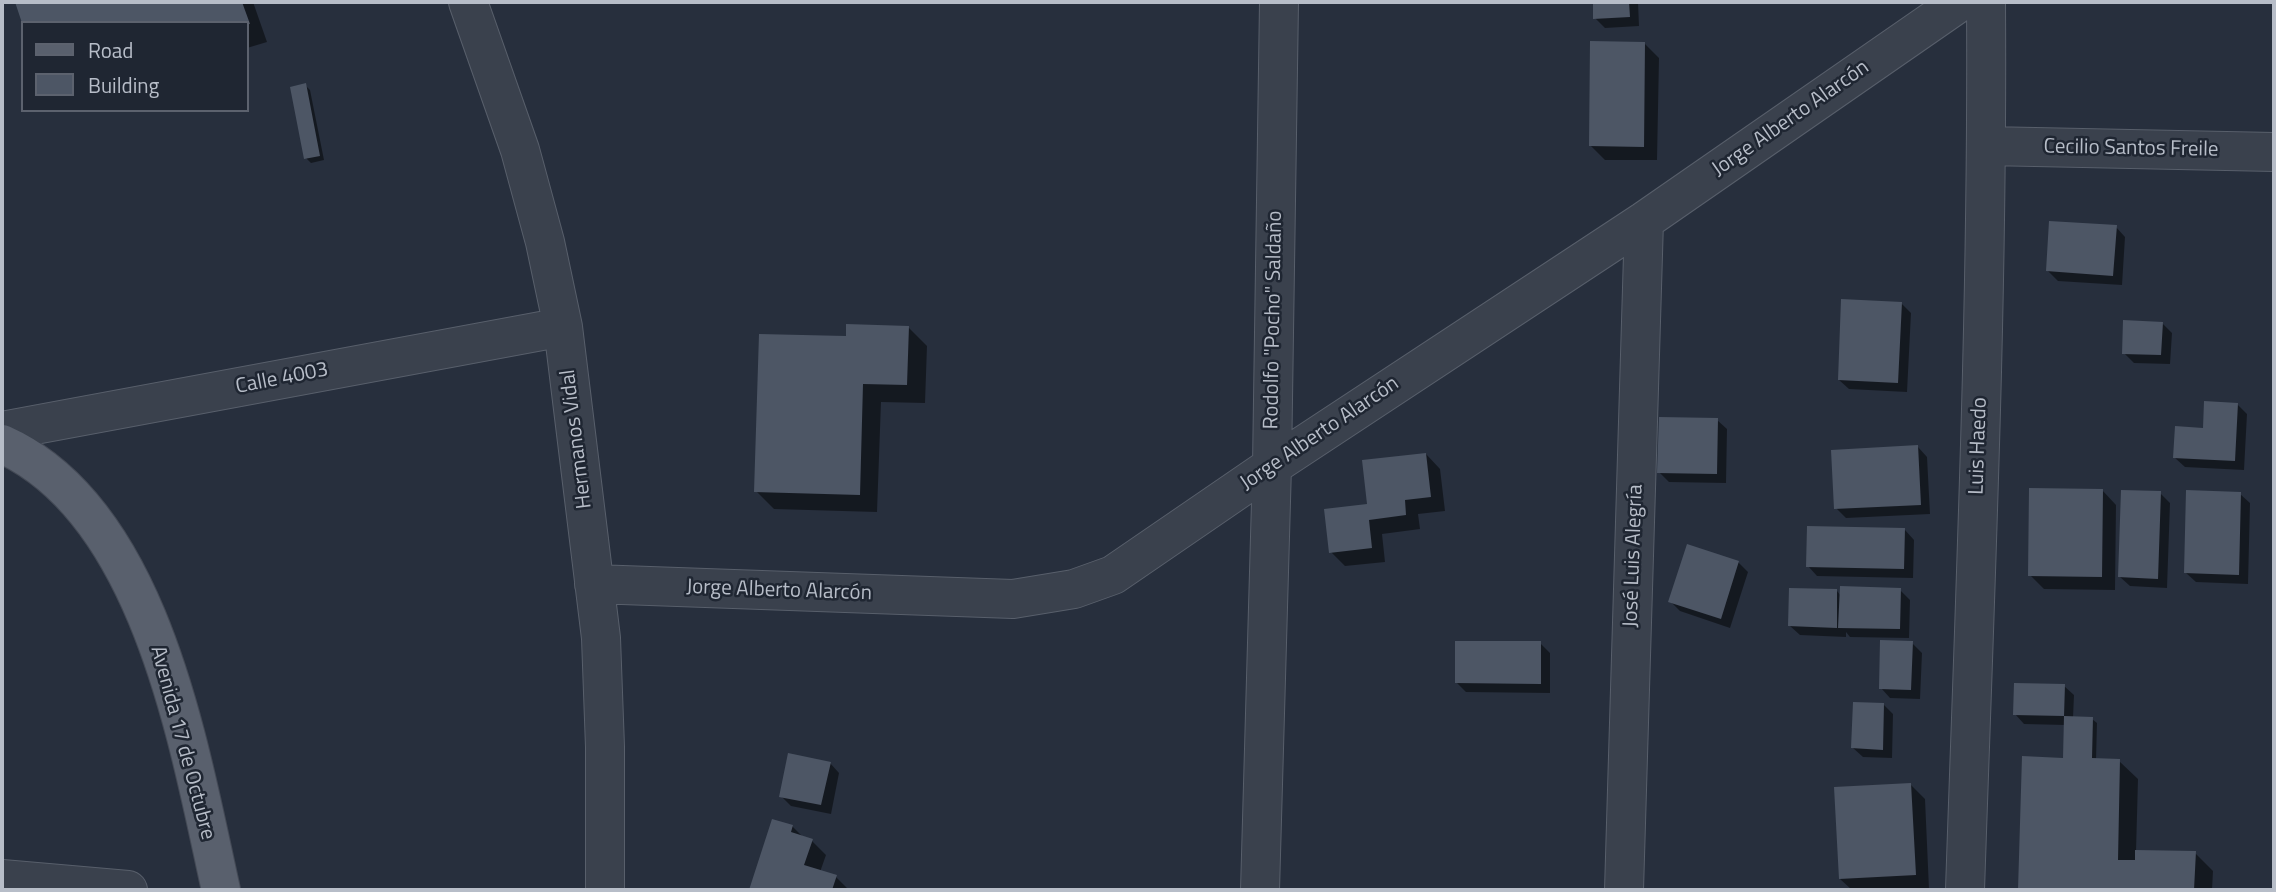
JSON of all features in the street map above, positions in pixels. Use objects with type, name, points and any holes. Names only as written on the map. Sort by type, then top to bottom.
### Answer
[{"type":"main road","name":"Avenida 17 de Octubre","points":[[2,444],[53,476],[80,503],[125,569],[142,608],[181,720],[220,890]]},
{"type":"street","name":"Hermanos Vidal","points":[[468,2],[520,150],[545,242],[563,327],[594,584],[604,693],[606,890]]},
{"type":"street","name":"Rodolfo \"Pocho\" Saldaño","points":[[1260,890],[1272,466],[1279,2]]},
{"type":"street","name":"Jorge Alberto Alarcón","points":[[594,584],[1013,598],[1074,589],[1113,575],[1272,466],[1644,221],[1960,2]]},
{"type":"street","name":"Luis Haedo","points":[[1965,890],[1984,293],[1986,2]]},
{"type":"street","name":"Cecilio Santos Freile","points":[[1987,146],[2274,152]]},
{"type":"street","name":"José Luis Alegría","points":[[1624,890],[1644,221]]},
{"type":"street","name":"Calle 4003","points":[[2,431],[563,327]]},
{"type":"street","points":[[2,880],[128,890]]},
{"type":"building","points":[[15,2],[242,2],[250,24],[248,21],[21,21]]},
{"type":"building","points":[[1593,2],[1629,2],[1630,17],[1593,19]]},
{"type":"building","points":[[1590,41],[1645,42],[1644,147],[1589,146]]},
{"type":"building","points":[[306,83],[320,156],[304,159],[290,87]]},
{"type":"building","points":[[2049,221],[2117,225],[2113,276],[2046,271]]},
{"type":"building","points":[[1841,299],[1902,302],[1898,383],[1838,380]]},
{"type":"building","points":[[2123,320],[2163,322],[2161,355],[2122,354]]},
{"type":"building","points":[[846,324],[909,326],[907,385],[863,384],[860,495],[754,492],[759,334],[846,336]]},
{"type":"building","points":[[2204,401],[2238,403],[2235,461],[2173,458],[2175,426],[2203,428]]},
{"type":"building","points":[[1659,417],[1718,418],[1717,474],[1657,473]]},
{"type":"building","points":[[1918,445],[1921,505],[1834,509],[1831,450]]},
{"type":"building","points":[[1426,453],[1431,497],[1405,500],[1406,515],[1369,520],[1372,548],[1329,553],[1324,509],[1367,504],[1362,460]]},
{"type":"building","points":[[2029,488],[2103,489],[2102,577],[2028,576]]},
{"type":"building","points":[[2121,490],[2161,491],[2158,579],[2118,577]]},
{"type":"building","points":[[2186,490],[2241,492],[2239,575],[2184,573]]},
{"type":"building","points":[[1807,526],[1905,528],[1904,569],[1806,567]]},
{"type":"building","points":[[1687,544],[1739,561],[1721,619],[1668,602]]},
{"type":"building","points":[[1840,586],[1901,588],[1900,629],[1838,628]]},
{"type":"building","points":[[1789,588],[1837,589],[1837,628],[1788,626]]},
{"type":"building","points":[[1880,640],[1913,641],[1911,690],[1879,689]]},
{"type":"building","points":[[1455,641],[1541,641],[1541,684],[1455,683]]},
{"type":"building","points":[[2014,683],[2065,684],[2064,716],[2013,715]]},
{"type":"building","points":[[1853,702],[1884,703],[1883,750],[1851,748]]},
{"type":"building","points":[[2064,716],[2093,717],[2092,758],[2120,759],[2118,860],[2135,860],[2135,850],[2196,851],[2194,890],[2018,890],[2022,756],[2063,758]]},
{"type":"building","points":[[788,753],[831,762],[821,805],[779,797]]},
{"type":"building","points":[[1911,783],[1916,875],[1839,879],[1834,787]]},
{"type":"building","points":[[772,819],[793,825],[791,832],[813,839],[804,865],[837,875],[832,890],[749,890]]}]
